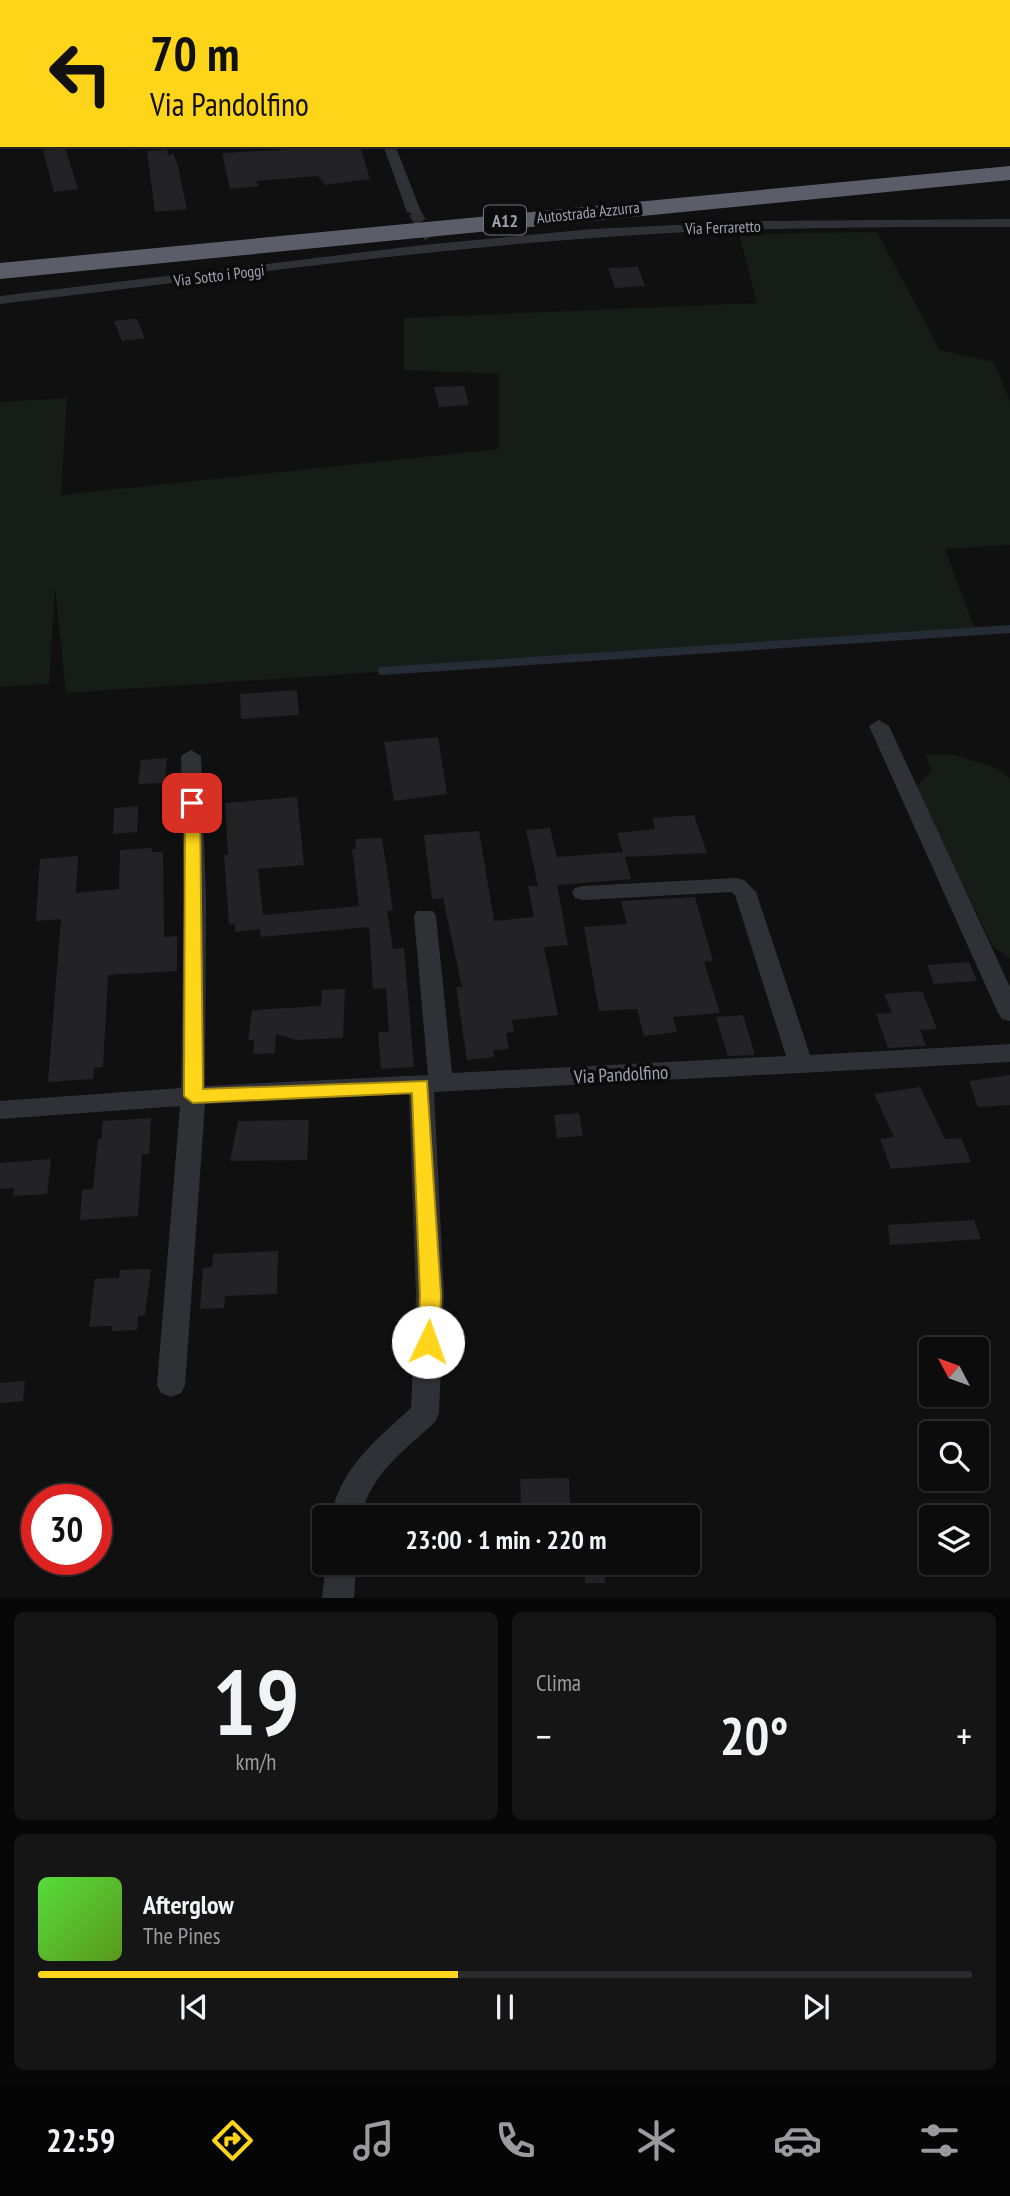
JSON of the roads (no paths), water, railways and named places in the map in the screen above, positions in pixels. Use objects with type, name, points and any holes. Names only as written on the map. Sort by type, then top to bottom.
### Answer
[{"type":"highway","name":"Autostrada Azzurra","points":[[0,261],[851,177],[1010,164]]},
{"type":"highway","name":"Autostrada Azzurra","points":[[0,271],[626,208],[1010,173]]},
{"type":"street","points":[[391,147],[415,212]]},
{"type":"street","name":"Via Ferraretto","points":[[434,243],[676,228],[858,223],[1010,223]]},
{"type":"street","name":"Via Sotto i Poggi","points":[[0,300],[434,243]]},
{"type":"street","points":[[880,726],[1010,1013]]},
{"type":"street","points":[[171,1385],[193,1096],[195,898],[191,756]]},
{"type":"street","points":[[583,893],[736,884],[745,892],[800,1063]]},
{"type":"street","points":[[347,1505],[348,1497],[365,1469],[425,1413],[430,1295],[431,1085],[425,916]]},
{"type":"street","name":"Via Pandolfino","points":[[0,1110],[193,1096],[1010,1053]]},
{"type":"street","points":[[338,1598],[340,1575]]},
{"type":"waterway","points":[[382,671],[1010,629]]},
{"type":"tunnel","points":[[414,212],[430,237]]}]
